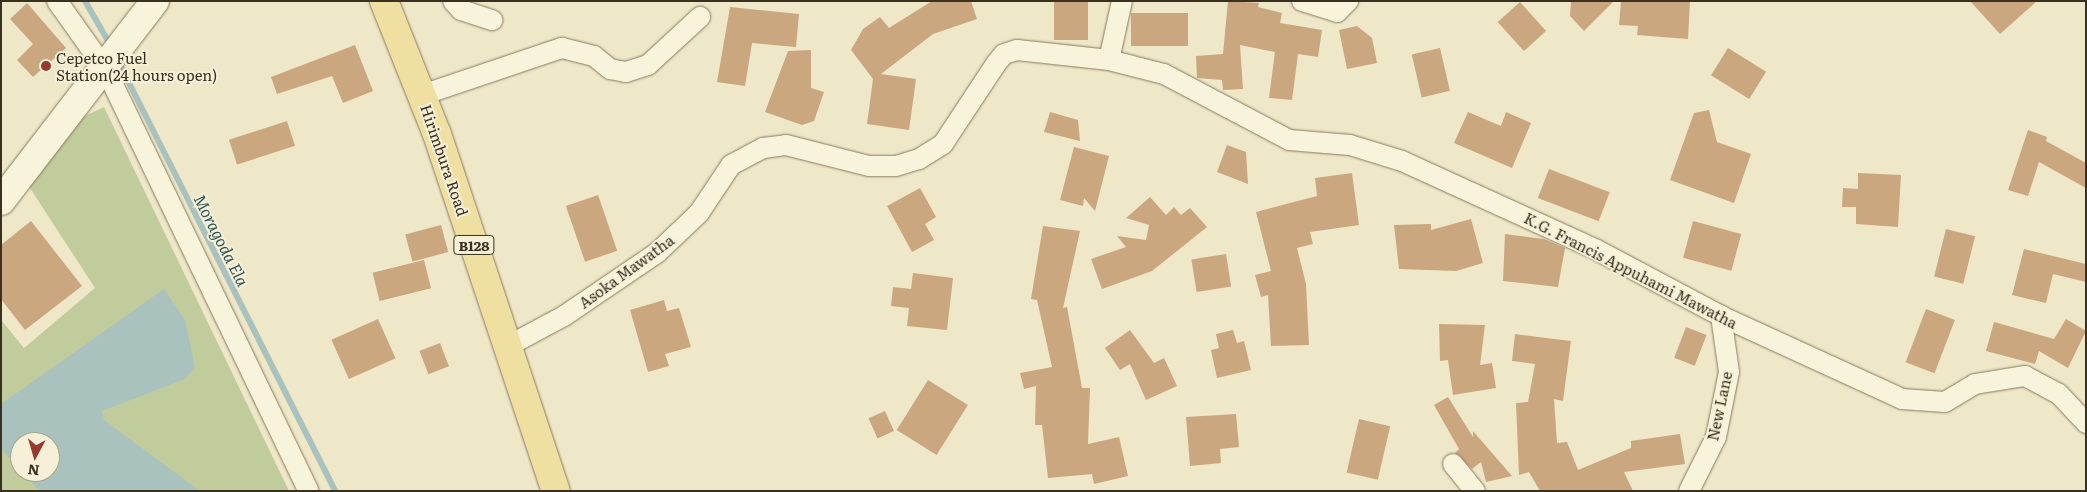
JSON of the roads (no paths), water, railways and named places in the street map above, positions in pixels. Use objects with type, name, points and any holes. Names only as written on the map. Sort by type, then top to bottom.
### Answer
[{"type":"main road","name":"Hirimbura Road","points":[[384,1],[422,95],[556,491]]},
{"type":"main road","points":[[1,200],[106,70],[149,10]]},
{"type":"street","points":[[57,1],[106,70],[309,491]]},
{"type":"street","points":[[453,1],[460,10],[492,20]]},
{"type":"street","points":[[1109,60],[1122,1]]},
{"type":"street","points":[[1302,1],[1337,12],[1348,1]]},
{"type":"street","points":[[422,95],[562,48],[594,56],[610,69],[626,72],[648,66],[700,17]]},
{"type":"street","name":"Asoka Mawatha","points":[[508,346],[564,316],[658,252],[699,213],[731,165],[763,148],[786,145],[870,166],[896,166],[943,144],[1004,54],[1017,50],[1109,60]]},
{"type":"street","name":"K.G. Francis Appuhami Mawatha","points":[[1109,60],[1164,74],[1289,140],[1350,145],[1402,161],[1597,250],[1720,316],[1902,399],[1945,402],[1975,384],[2025,376],[2059,394],[2086,423]]},
{"type":"street","name":"New Lane","points":[[1689,491],[1716,437],[1729,372],[1720,316]]},
{"type":"street","points":[[1453,464],[1475,491]]},
{"type":"water","points":[[164,289],[185,320],[195,367],[185,379],[102,411],[104,420],[200,491],[40,491],[32,482],[60,482],[60,432],[10,432],[10,458],[1,449],[1,404]]},
{"type":"waterway","name":"Moragoda Ela","points":[[85,1],[112,48]]},
{"type":"waterway","name":"Moragoda Ela","points":[[118,61],[335,491]]},
{"type":"place","name":"Cepetco Fuel Station(24 hours open)","points":[[46,66]]}]
